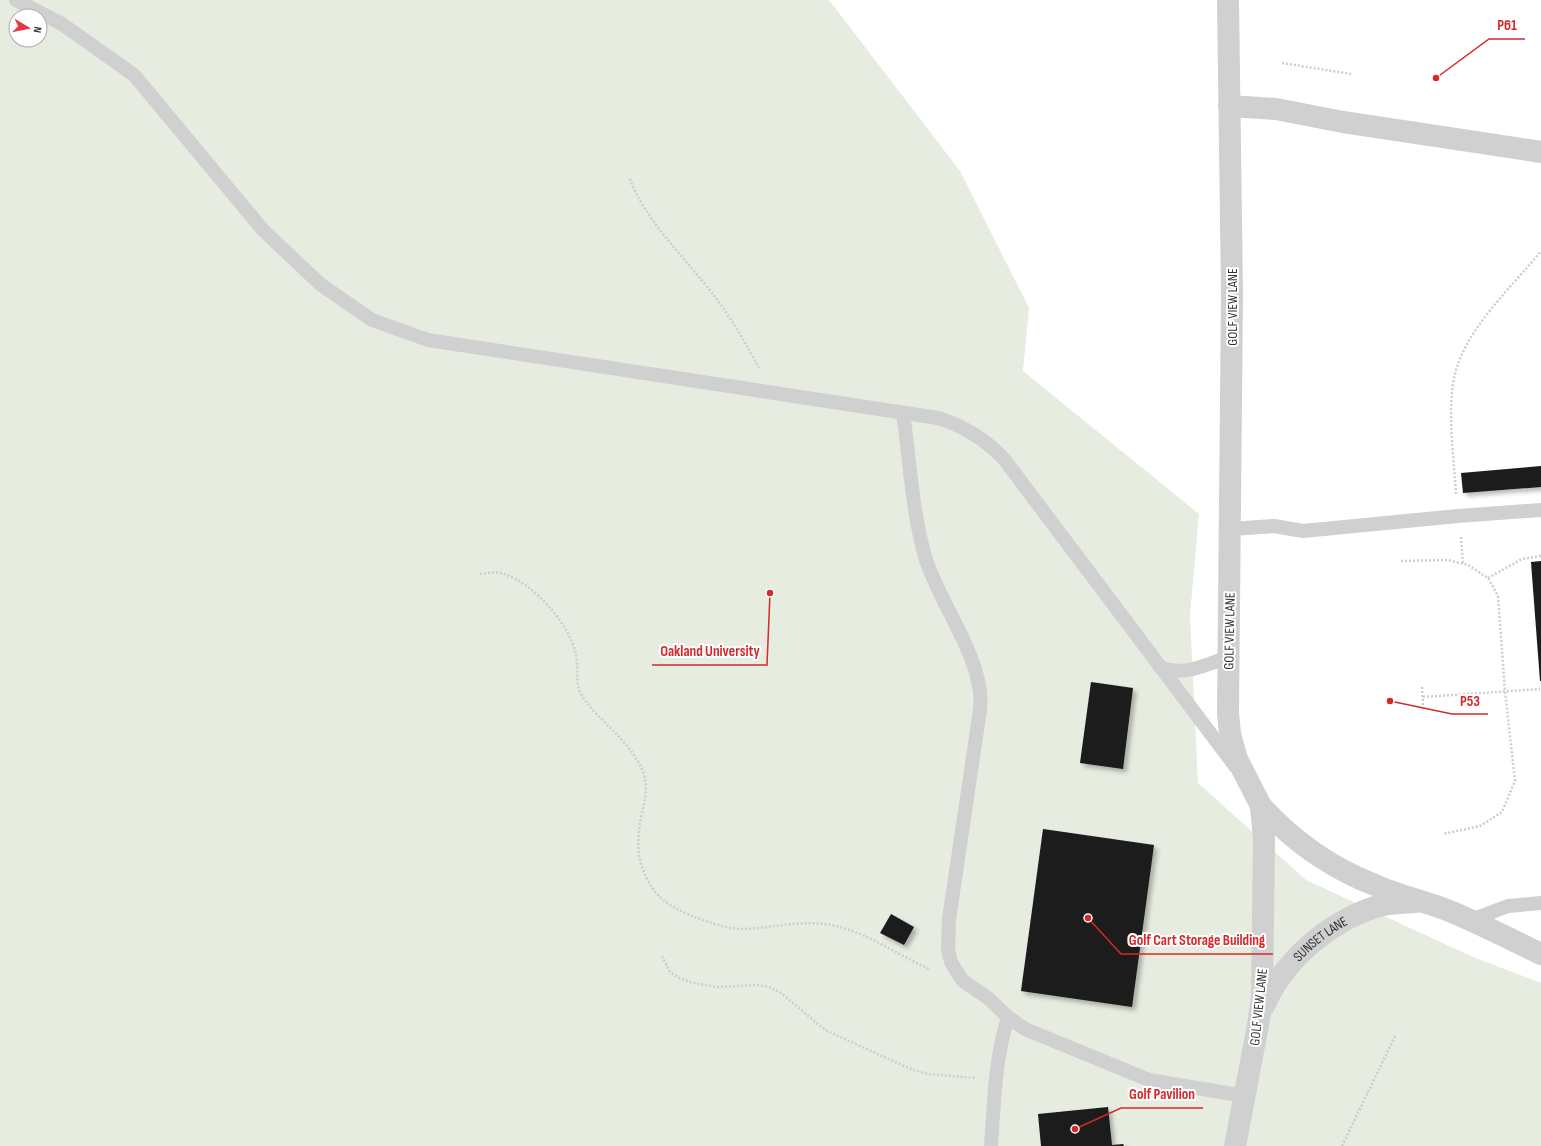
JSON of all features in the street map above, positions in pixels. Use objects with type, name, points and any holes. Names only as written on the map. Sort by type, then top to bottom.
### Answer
[{"type":"street","name":"GOLF VIEW LANE","points":[[1228,0],[1232,294],[1231,529],[1228,657],[1230,734],[1237,759],[1248,784],[1261,806],[1264,839],[1263,961],[1258,1025],[1235,1146]]},
{"type":"street","points":[[1229,106],[1276,109],[1343,122],[1541,152]]},
{"type":"street","name":"SUNSET LANE","points":[[1261,806],[1280,827],[1304,847],[1327,862],[1374,885],[1471,920],[1541,954]]},
{"type":"street","name":"SUNSET LANE","points":[[1258,1025],[1267,999],[1284,970],[1299,954],[1326,933],[1352,917],[1376,906],[1420,901]]},
{"type":"lane","points":[[16,0],[62,24],[134,75],[263,230],[320,284],[372,320],[428,340],[938,418],[957,424],[976,435],[1004,459],[1248,784]]},
{"type":"lane","points":[[903,412],[916,512],[926,559],[934,582],[969,653],[980,691],[980,710],[949,919],[950,955],[954,967],[963,981],[988,998],[1008,1017],[1025,1029],[1149,1080],[1245,1096]]},
{"type":"lane","points":[[1231,529],[1274,526],[1304,531],[1458,516],[1541,510]]},
{"type":"lane","points":[[1160,667],[1171,671],[1184,671],[1228,657]]},
{"type":"lane","points":[[1471,920],[1508,906],[1541,903]]},
{"type":"lane","points":[[991,1146],[995,1078],[1000,1042],[1008,1017]]},
{"type":"path","points":[[1282,63],[1351,74]]},
{"type":"path","points":[[630,179],[634,190],[654,220],[727,314],[773,392]]},
{"type":"path","points":[[1456,499],[1452,407],[1453,384],[1460,358],[1478,326],[1541,251]]},
{"type":"path","points":[[1460,531],[1463,564]]},
{"type":"path","points":[[1488,578],[1522,559],[1541,556]]},
{"type":"path","points":[[1401,561],[1448,560],[1463,564],[1488,578],[1498,596],[1505,691],[1515,781],[1502,812],[1480,826],[1443,834]]},
{"type":"path","points":[[480,574],[504,574],[516,580],[539,597],[553,611],[566,629],[576,655],[578,690],[583,698],[616,733],[633,755],[644,774],[646,793],[637,838],[638,848],[647,878],[664,901],[705,921],[724,927],[746,929],[811,923],[830,925],[849,930],[889,947],[920,965],[963,981]]},
{"type":"path","points":[[1422,687],[1423,707]]},
{"type":"path","points":[[1423,697],[1540,689]]},
{"type":"path","points":[[662,956],[670,972],[679,978],[693,983],[718,987],[757,985],[769,987],[782,993],[825,1030],[913,1070],[955,1077],[995,1078]]},
{"type":"path","points":[[1342,1146],[1395,1036]]},
{"type":"shaded area","points":[[0,0],[829,0],[960,171],[1029,308],[1023,371],[1199,514],[1190,615],[1198,783],[1306,880],[1473,957],[1541,983],[1541,1146],[0,1146]]},
{"type":"building","points":[[1541,466],[1541,487],[1463,493],[1461,473]]},
{"type":"building","points":[[1541,561],[1541,681],[1540,681],[1531,562]]},
{"type":"building","points":[[1091,682],[1133,688],[1123,769],[1080,763]]},
{"type":"building","points":[[1043,829],[1154,845],[1132,1007],[1021,991]]},
{"type":"building","points":[[891,914],[914,927],[904,945],[880,933]]},
{"type":"building","points":[[1108,1107],[1112,1145],[1123,1144],[1124,1146],[1041,1146],[1038,1114]]},
{"type":"place","name":"P61","points":[[1436,78]]},
{"type":"place","name":"Oakland University","points":[[770,593]]},
{"type":"place","name":"P53","points":[[1390,701]]},
{"type":"place","name":"Golf Cart Storage Building","points":[[1088,918]]},
{"type":"place","name":"Golf Pavilion","points":[[1075,1129]]}]
